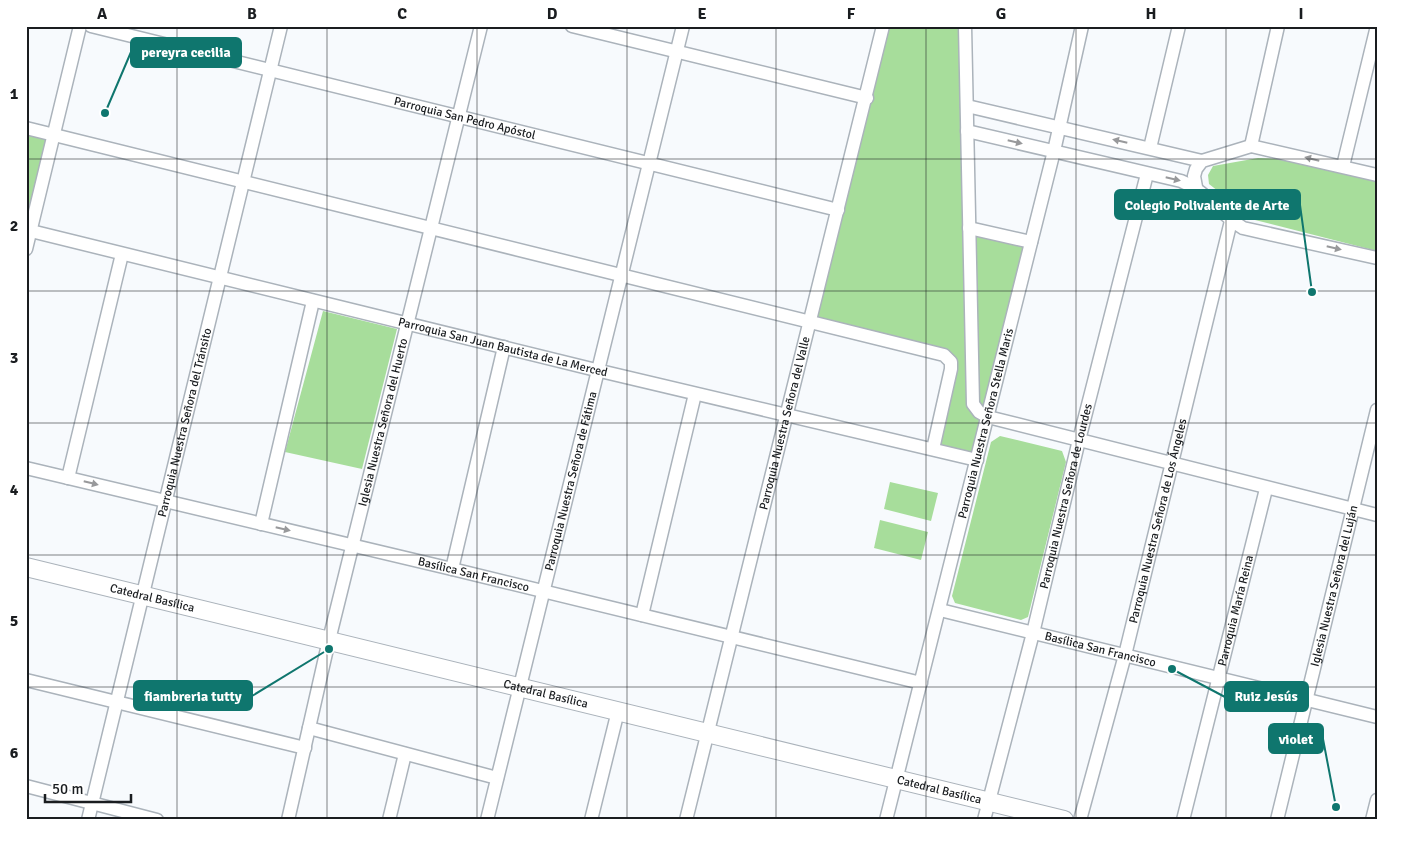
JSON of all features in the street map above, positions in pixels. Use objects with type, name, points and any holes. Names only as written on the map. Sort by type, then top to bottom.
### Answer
[{"type":"main road","name":"Catedral Basílica","points":[[26,567],[1064,820]]},
{"type":"street","points":[[26,250],[80,26]]},
{"type":"street","name":"Parroquia San Pedro Apóstol","points":[[91,26],[838,210]]},
{"type":"street","name":"Parroquia Nuestra Señora del Tránsito","points":[[88,820],[281,26]]},
{"type":"street","name":"Iglesia Nuestra Señora del Huerto","points":[[288,820],[329,640],[481,26]]},
{"type":"street","points":[[572,26],[867,98]]},
{"type":"street","name":"Parroquia Nuestra Señora de Fátima","points":[[487,820],[596,370],[683,26]]},
{"type":"street","name":"Parroquia Nuestra Señora del Valle","points":[[687,820],[809,321],[867,98],[883,26]]},
{"type":"street","points":[[965,26],[973,404],[979,412],[988,417],[1266,489],[1377,515]]},
{"type":"street","name":"Parroquia Nuestra Señora Stella Maris","points":[[886,820],[1054,152],[1082,26]]},
{"type":"street","points":[[1150,148],[1179,26]]},
{"type":"street","points":[[1250,146],[1278,26]]},
{"type":"street","points":[[1343,166],[1377,26]]},
{"type":"street","points":[[967,106],[1202,161],[1250,146],[1377,175]]},
{"type":"street","points":[[26,128],[948,357],[951,369],[932,449]]},
{"type":"street","points":[[967,131],[1196,187],[1231,221],[1243,228],[1377,258]]},
{"type":"street","points":[[1196,187],[1194,176],[1196,168],[1202,161]]},
{"type":"street","name":"Parroquia Nuestra Señora de Lourdes","points":[[984,820],[1033,633],[1079,440],[1147,174]]},
{"type":"street","name":"Parroquia Nuestra Señora de Los Ángeles","points":[[1080,820],[1125,655],[1231,221]]},
{"type":"street","points":[[969,228],[1031,242]]},
{"type":"street","name":"Parroquia San Juan Bautista de La Merced","points":[[31,231],[695,394],[976,460]]},
{"type":"street","points":[[68,478],[122,254]]},
{"type":"street","points":[[261,524],[313,301]]},
{"type":"street","points":[[452,568],[504,347]]},
{"type":"street","points":[[642,615],[695,394]]},
{"type":"street","name":"Iglesia Nuestra Señora del Luján","points":[[1277,820],[1377,410]]},
{"type":"street","name":"Basílica San Francisco","points":[[26,468],[452,568],[921,683]]},
{"type":"street","name":"Parroquia María Reina","points":[[1183,820],[1266,489]]},
{"type":"street","name":"Basílica San Francisco","points":[[940,610],[1377,717]]},
{"type":"street","points":[[26,680],[305,748]]},
{"type":"street","points":[[591,820],[618,710]]},
{"type":"street","points":[[309,728],[497,778]]},
{"type":"street","points":[[389,820],[405,754]]},
{"type":"street","points":[[26,786],[157,820]]},
{"type":"street","points":[[1372,820],[1377,800]]},
{"type":"green space","points":[[882,26],[965,26],[969,228],[1031,242],[976,459],[933,449],[951,361],[810,321]]},
{"type":"green space","points":[[26,130],[53,137],[26,247]]},
{"type":"green space","points":[[1258,158],[1281,159],[1377,181],[1377,251],[1255,220],[1209,184],[1208,175],[1213,166]]},
{"type":"green space","points":[[323,311],[397,329],[362,469],[285,452]]},
{"type":"green space","points":[[1000,436],[1062,451],[1066,462],[1028,617],[1021,620],[955,603],[952,596],[991,442]]},
{"type":"green space","points":[[890,482],[938,493],[931,521],[884,509]]},
{"type":"green space","points":[[880,520],[928,532],[921,560],[874,548]]},
{"type":"place","name":"pereyra cecilia","points":[[105,113]]},
{"type":"place","name":"Colegio Polivalente de Arte","points":[[1312,292]]},
{"type":"place","name":"fiambreria tutty","points":[[329,649]]},
{"type":"place","name":"Ruiz Jesús","points":[[1172,669]]},
{"type":"place","name":"violet","points":[[1336,807]]}]
